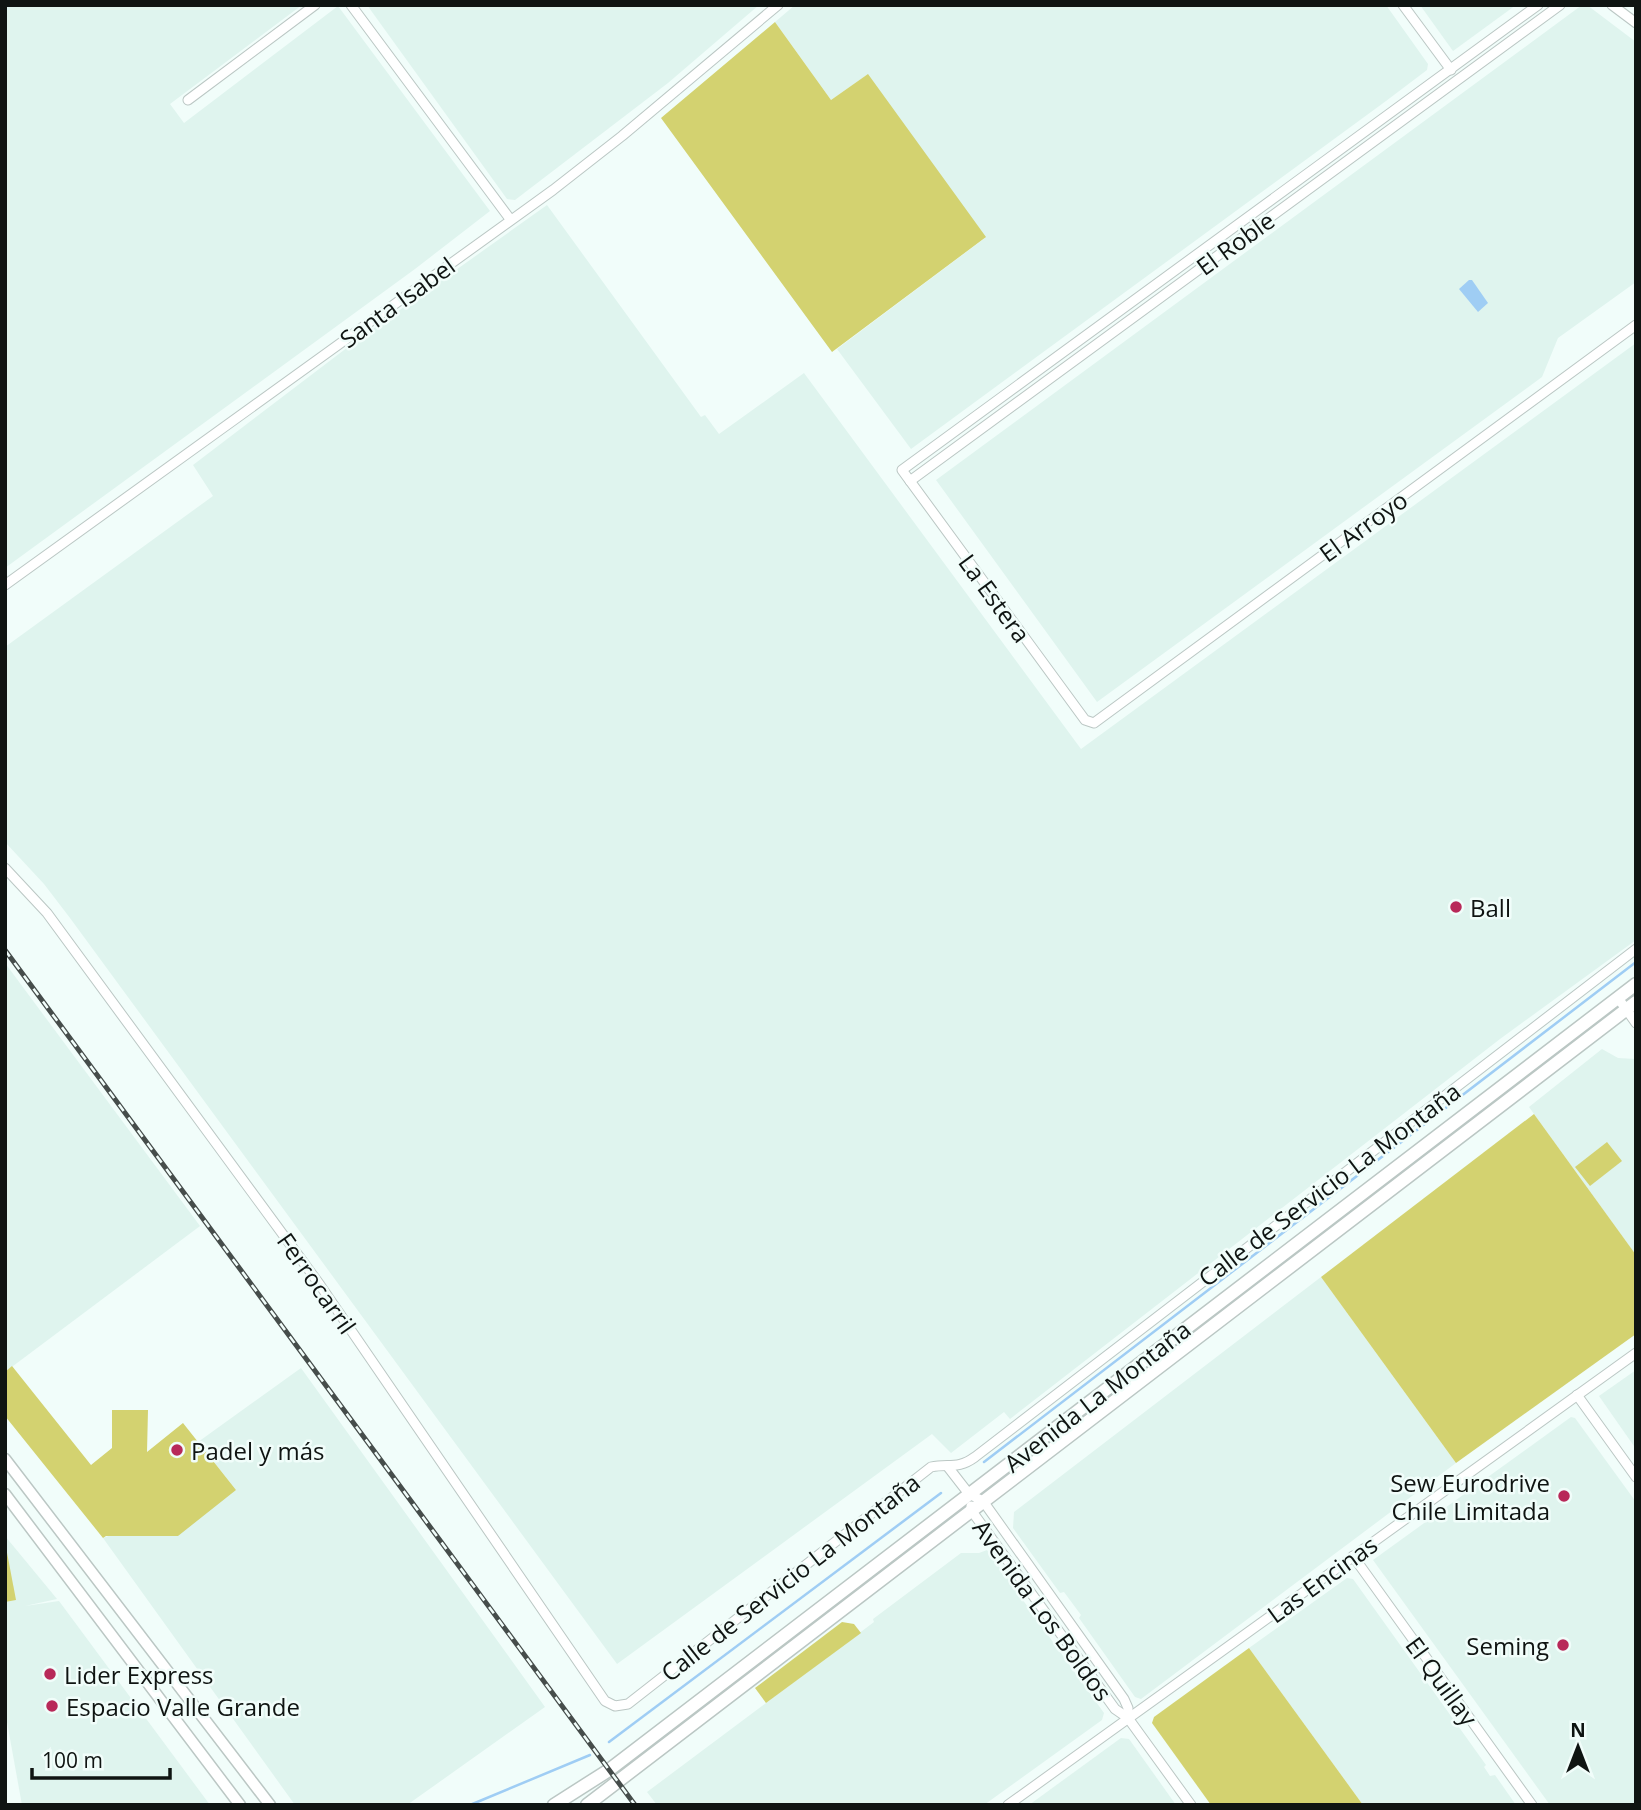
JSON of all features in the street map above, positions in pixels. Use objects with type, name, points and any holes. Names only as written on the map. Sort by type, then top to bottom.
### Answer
[{"type":"main road","name":"Avenida La Montaña","points":[[554,1805],[609,1770],[1618,998],[1633,996]]},
{"type":"main road","name":"Avenida La Montaña","points":[[587,1805],[1633,996]]},
{"type":"street","points":[[188,100],[315,5]]},
{"type":"street","points":[[351,5],[510,219]]},
{"type":"street","name":"Santa Isabel","points":[[5,585],[590,162],[778,5]]},
{"type":"street","points":[[1403,5],[1451,70]]},
{"type":"street","name":"El Roble","points":[[902,470],[1538,5]]},
{"type":"street","name":"El Roble","points":[[910,481],[1560,5]]},
{"type":"street","points":[[1612,5],[1636,23]]},
{"type":"street","points":[[1329,159],[1338,170]]},
{"type":"street","name":"El Arroyo","points":[[1090,724],[1636,325]]},
{"type":"street","name":"La Estera","points":[[902,470],[1090,724]]},
{"type":"street","name":"Ferrocarril","points":[[5,867],[47,913],[320,1285],[605,1701],[615,1706]]},
{"type":"street","name":"Calle de Servicio La Montaña","points":[[615,1706],[628,1704],[930,1467],[965,1464],[975,1457],[1636,948]]},
{"type":"street","points":[[1633,996],[1636,1023]]},
{"type":"street","name":"Las Encinas","points":[[1008,1805],[1636,1353]]},
{"type":"street","points":[[1577,1395],[1636,1478]]},
{"type":"street","points":[[5,1459],[270,1805]]},
{"type":"street","name":"Avenida Los Boldos","points":[[948,1467],[969,1494],[983,1501],[1124,1699],[1128,1718]]},
{"type":"street","points":[[5,1493],[240,1805]]},
{"type":"street","name":"Avenida Los Boldos","points":[[969,1494],[971,1510],[1115,1709],[1128,1718],[1191,1805]]},
{"type":"street","name":"El Quillay","points":[[1353,1556],[1532,1805]]},
{"type":"shaded area","points":[[5,5],[302,5],[170,104],[184,123],[338,6],[490,211],[415,269],[5,568]]},
{"type":"shaded area","points":[[367,5],[759,5],[668,83],[515,200],[507,199]]},
{"type":"shaded area","points":[[795,5],[1386,5],[1428,64],[1427,70],[1386,101],[911,449],[837,349],[985,238],[867,75],[831,100],[775,22]]},
{"type":"shaded area","points":[[1420,5],[1516,5],[1453,51]]},
{"type":"shaded area","points":[[1582,5],[1587,5],[1636,42],[1636,282],[1558,338],[1542,377],[1097,702],[936,480]]},
{"type":"shaded area","points":[[775,22],[831,100],[868,74],[986,237],[832,352],[661,118]]},
{"type":"shaded area","points":[[547,205],[701,417],[705,415],[719,434],[804,373],[1081,749],[1636,343],[1636,940],[1500,1039],[1010,1419],[1004,1412],[951,1453],[932,1434],[617,1664],[70,918],[44,884],[5,842],[5,647],[213,496],[193,465],[348,347]]},
{"type":"shaded area","points":[[5,963],[200,1226],[5,1372]]},
{"type":"shaded area","points":[[1602,1049],[1618,1058],[1636,1059],[1636,1255],[1529,1107]]},
{"type":"shaded area","points":[[1534,1114],[1636,1255],[1636,1334],[1456,1463],[1321,1277]]},
{"type":"shaded area","points":[[1607,1142],[1622,1161],[1590,1186],[1575,1167]]},
{"type":"shaded area","points":[[1321,1277],[1456,1463],[1141,1699],[1135,1697],[1079,1618],[1081,1615],[1064,1592],[1060,1593],[1013,1528],[1014,1512]]},
{"type":"shaded area","name":"Padel y más","points":[[12,1366],[91,1465],[112,1448],[112,1410],[148,1410],[147,1452],[183,1423],[236,1490],[178,1536],[103,1538],[5,1416],[5,1372]]},
{"type":"shaded area","points":[[301,1368],[545,1707],[407,1805],[295,1805],[103,1538],[236,1490],[198,1442]]},
{"type":"shaded area","points":[[1636,1370],[1636,1449],[1599,1396]]},
{"type":"shaded area","points":[[1571,1417],[1575,1418],[1636,1502],[1636,1805],[1550,1805],[1373,1560]]},
{"type":"shaded area","points":[[5,1536],[57,1599],[25,1606],[59,1601],[210,1805],[22,1805],[5,1711]]},
{"type":"shaded area","points":[[5,1542],[16,1600],[5,1602]]},
{"type":"shaded area","points":[[987,1550],[1104,1713],[1102,1720],[984,1805],[657,1805],[647,1792],[874,1622],[873,1619],[961,1553]]},
{"type":"shaded area","points":[[1347,1578],[1353,1579],[1486,1765],[1484,1767],[1490,1776],[1495,1775],[1516,1805],[1363,1805],[1249,1648]]},
{"type":"shaded area","points":[[842,1622],[854,1624],[861,1633],[766,1703],[755,1688]]},
{"type":"shaded area","points":[[1249,1648],[1363,1805],[1211,1805],[1152,1723],[1154,1717]]},
{"type":"shaded area","points":[[1121,1738],[1129,1739],[1176,1805],[1029,1805]]},
{"type":"water","points":[[1472,280],[1488,303],[1478,312],[1459,289]]},
{"type":"waterway","points":[[984,1462],[1636,962]]},
{"type":"waterway","points":[[609,1742],[941,1493]]},
{"type":"waterway","points":[[470,1805],[590,1755]]},
{"type":"railway","points":[[5,950],[635,1805]]},
{"type":"place","name":"Ball","points":[[1456,907]]},
{"type":"place","name":"Padel y más","points":[[177,1450]]},
{"type":"place","name":"Sew Eurodrive Chile Limitada","points":[[1564,1496]]},
{"type":"place","name":"Seming","points":[[1563,1645]]},
{"type":"place","name":"Lider Express","points":[[50,1674]]},
{"type":"place","name":"Espacio Valle Grande","points":[[52,1706]]}]
